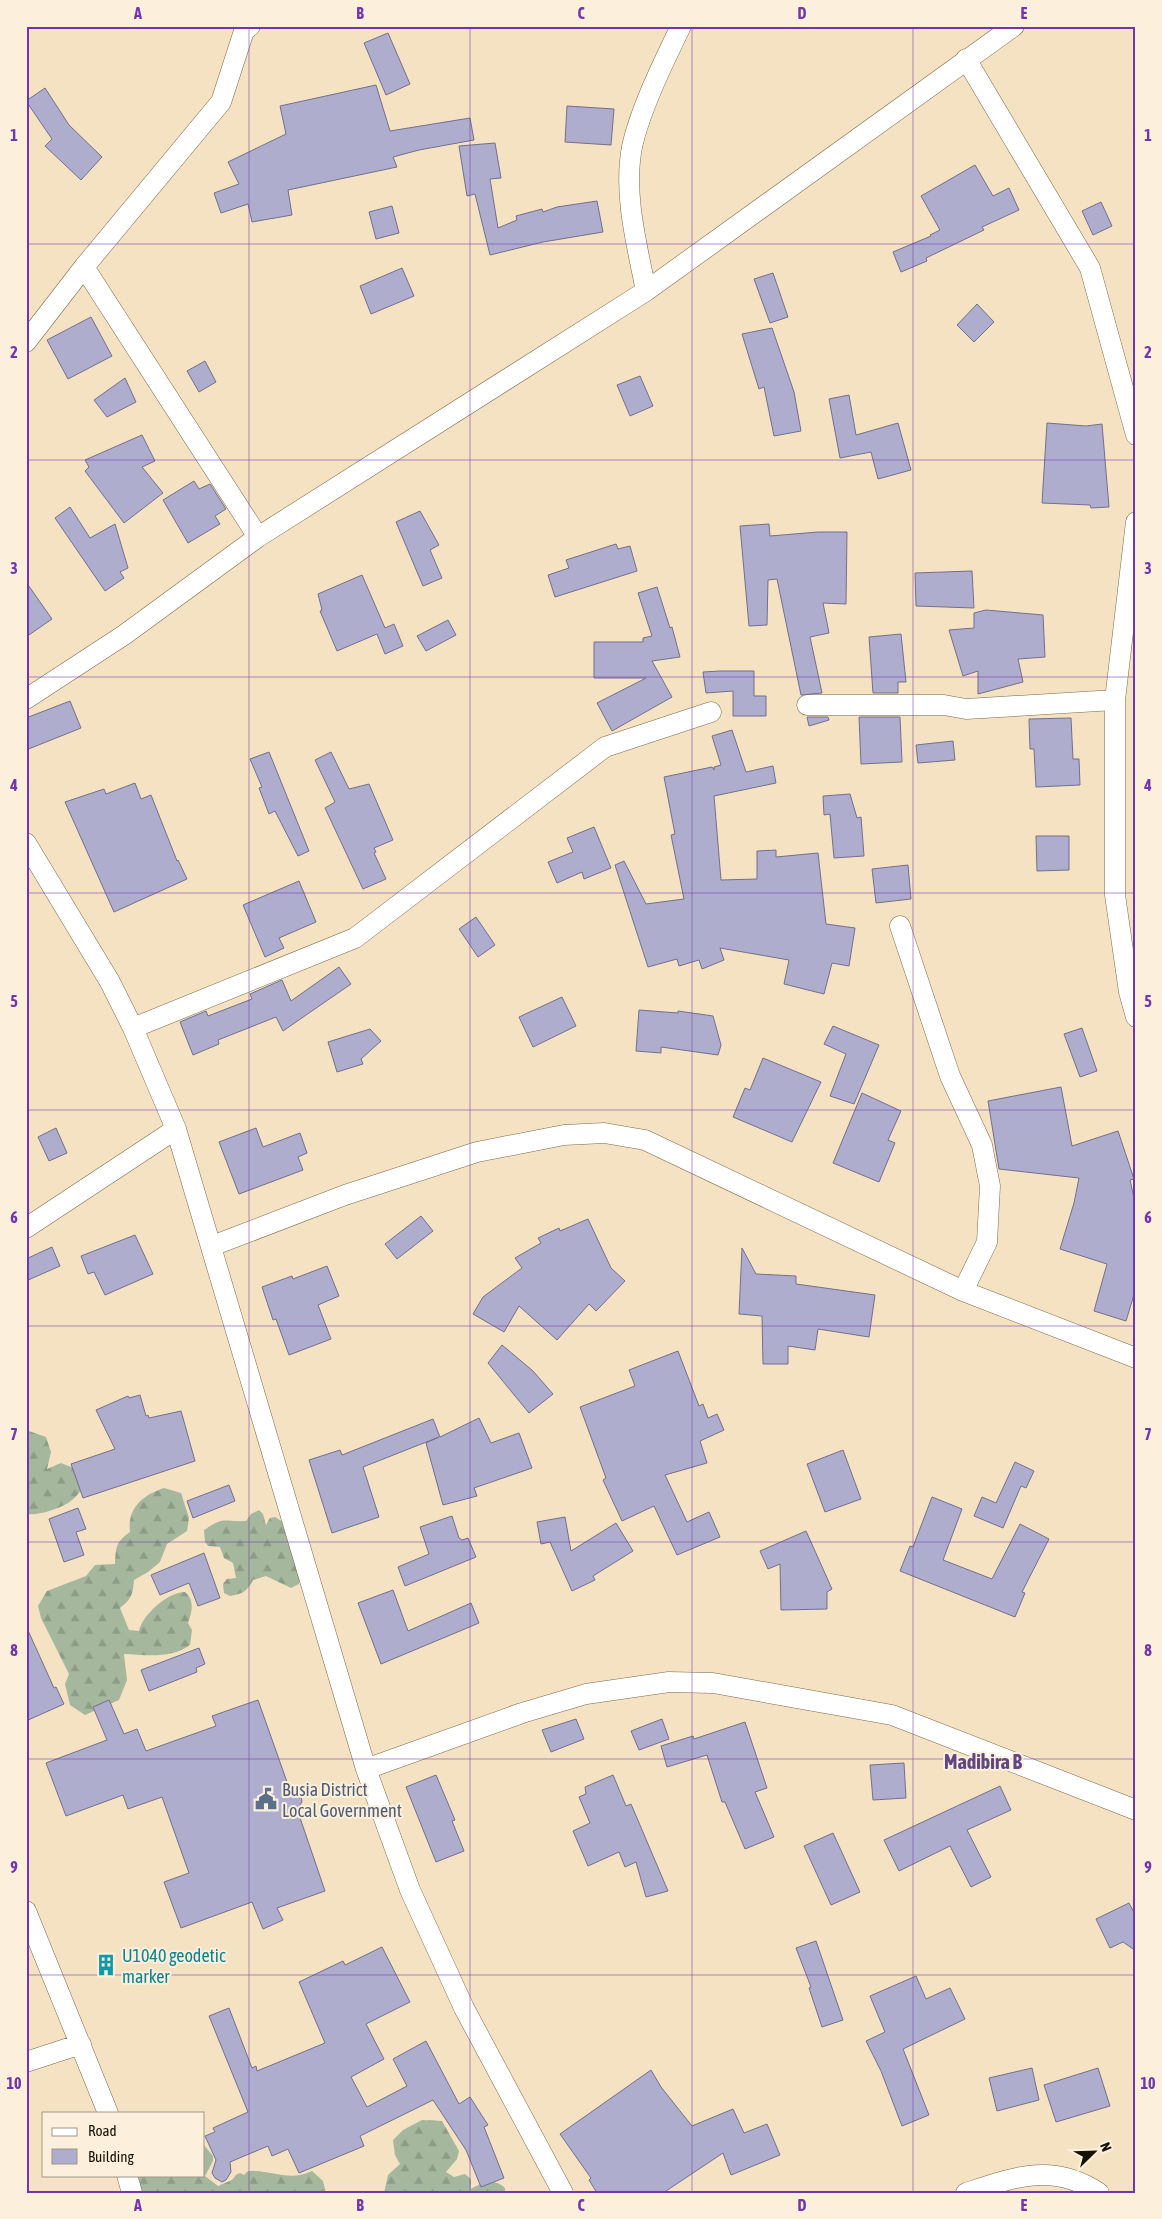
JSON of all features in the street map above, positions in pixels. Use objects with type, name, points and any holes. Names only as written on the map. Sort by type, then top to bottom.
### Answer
[{"type":"street","points":[[26,342],[84,267],[221,102],[244,31],[250,26]]},
{"type":"street","points":[[646,291],[632,219],[630,174],[632,147],[646,104],[680,26]]},
{"type":"street","points":[[26,699],[124,635],[258,537],[646,291],[1014,26]]},
{"type":"street","points":[[966,59],[1090,268],[1128,371],[1136,435]]},
{"type":"street","points":[[84,267],[258,537]]},
{"type":"street","points":[[1136,522],[1115,700],[1115,895],[1129,992],[1136,1017]]},
{"type":"street","points":[[807,705],[944,705],[966,709],[1115,700]]},
{"type":"street","points":[[133,1028],[355,938],[605,747],[711,712]]},
{"type":"street","points":[[26,843],[110,982],[133,1028],[176,1129],[366,1769],[410,1890],[460,1999],[563,2193]]},
{"type":"street","points":[[900,926],[950,1076],[982,1145],[990,1186],[987,1242],[963,1291]]},
{"type":"street","points":[[26,1228],[176,1129]]},
{"type":"street","points":[[212,1246],[345,1195],[477,1152],[564,1135],[604,1133],[645,1140],[963,1291],[1136,1358]]},
{"type":"street","points":[[366,1769],[522,1712],[586,1694],[669,1682],[713,1683],[892,1716],[1136,1810]]},
{"type":"street","points":[[26,1911],[108,2112]]},
{"type":"street","points":[[26,2062],[81,2044]]},
{"type":"street","points":[[966,2193],[1030,2175],[1057,2176],[1083,2182],[1099,2193]]},
{"type":"street","points":[[127,2176],[132,2193]]},
{"type":"green space","points":[[26,1430],[46,1437],[51,1452],[47,1469],[61,1463],[83,1472],[85,1485],[76,1497],[68,1503],[43,1513],[26,1514]]},
{"type":"green space","points":[[164,1488],[181,1493],[189,1518],[187,1531],[167,1544],[160,1562],[134,1580],[131,1596],[120,1608],[129,1630],[139,1631],[145,1618],[164,1600],[178,1593],[185,1592],[191,1603],[188,1623],[192,1630],[190,1645],[167,1654],[124,1654],[127,1680],[119,1700],[85,1715],[70,1705],[65,1684],[69,1674],[41,1618],[38,1606],[47,1591],[86,1576],[95,1565],[115,1564],[118,1545],[130,1532],[131,1516],[134,1509],[149,1494]]},
{"type":"green space","points":[[259,1510],[263,1514],[266,1525],[270,1518],[275,1517],[283,1522],[300,1574],[299,1584],[291,1588],[266,1576],[253,1580],[244,1591],[230,1596],[224,1593],[223,1584],[227,1579],[236,1578],[233,1563],[224,1558],[220,1547],[208,1546],[205,1542],[204,1530],[221,1521],[246,1521],[251,1514]]},
{"type":"green space","points":[[422,2120],[442,2121],[459,2151],[457,2159],[446,2172],[454,2177],[465,2174],[471,2179],[471,2189],[480,2184],[493,2182],[505,2188],[505,2193],[384,2193],[388,2175],[400,2164],[395,2155],[393,2140],[403,2130]]},
{"type":"green space","points":[[205,2146],[213,2156],[213,2161],[205,2176]]},
{"type":"green space","points":[[248,2171],[296,2176],[312,2171],[323,2181],[326,2193],[141,2193],[137,2185],[138,2176],[205,2176],[218,2186],[232,2180],[240,2173],[244,2175]]},
{"type":"building","points":[[388,33],[410,84],[386,95],[364,43]]},
{"type":"building","points":[[376,85],[390,131],[470,118],[474,140],[419,150],[393,157],[397,167],[288,190],[292,215],[252,222],[248,204],[221,213],[214,193],[239,184],[228,162],[286,134],[280,106]]},
{"type":"building","points":[[45,88],[69,125],[102,157],[81,180],[45,146],[52,139],[26,101]]},
{"type":"building","points":[[567,106],[614,109],[611,145],[565,142]]},
{"type":"building","points":[[495,143],[501,178],[490,179],[498,228],[517,220],[516,216],[542,209],[543,212],[557,207],[597,201],[603,232],[543,242],[490,255],[475,194],[467,196],[459,146]]},
{"type":"building","points":[[975,165],[993,196],[1009,188],[1019,210],[982,227],[984,230],[926,258],[927,261],[901,272],[893,252],[931,236],[940,230],[921,196]]},
{"type":"building","points":[[1101,202],[1112,226],[1093,235],[1082,211]]},
{"type":"building","points":[[392,206],[399,233],[376,239],[369,212]]},
{"type":"building","points":[[402,268],[414,296],[371,314],[360,286]]},
{"type":"building","points":[[773,273],[788,317],[770,323],[754,279]]},
{"type":"building","points":[[977,304],[994,322],[974,342],[957,325]]},
{"type":"building","points":[[91,317],[112,356],[68,379],[47,340]]},
{"type":"building","points":[[772,328],[794,392],[801,431],[774,436],[764,387],[759,389],[742,334]]},
{"type":"building","points":[[205,361],[216,382],[199,392],[187,371]]},
{"type":"building","points":[[640,376],[653,406],[630,416],[617,385]]},
{"type":"building","points":[[125,378],[136,402],[107,417],[94,400]]},
{"type":"building","points":[[849,395],[856,435],[898,423],[911,470],[878,479],[871,452],[840,458],[829,399]]},
{"type":"building","points":[[1047,423],[1086,426],[1102,424],[1109,507],[1091,508],[1090,505],[1042,503]]},
{"type":"building","points":[[142,435],[155,461],[142,467],[163,493],[124,523],[85,471],[89,467],[85,460]]},
{"type":"building","points":[[194,481],[199,489],[210,484],[226,509],[215,516],[220,524],[188,543],[163,500]]},
{"type":"building","points":[[70,507],[90,538],[115,524],[128,568],[120,572],[124,578],[105,591],[55,518]]},
{"type":"building","points":[[420,511],[439,545],[430,550],[442,578],[423,586],[396,522]]},
{"type":"building","points":[[769,524],[770,536],[818,532],[847,532],[846,604],[823,603],[829,633],[810,637],[822,693],[801,695],[777,579],[768,580],[767,625],[749,626],[740,526]]},
{"type":"building","points":[[616,544],[618,549],[630,546],[637,571],[555,597],[548,575],[569,568],[566,560]]},
{"type":"building","points":[[972,571],[974,608],[916,606],[915,573]]},
{"type":"building","points":[[362,575],[385,628],[394,624],[403,646],[385,654],[377,634],[337,651],[320,611],[322,610],[318,594]]},
{"type":"building","points":[[26,582],[52,619],[26,637]]},
{"type":"building","points":[[657,587],[670,628],[672,627],[680,657],[652,661],[672,697],[612,731],[597,703],[646,678],[594,678],[594,642],[643,642],[643,638],[652,636],[638,593]]},
{"type":"building","points":[[986,610],[1043,615],[1045,657],[1018,659],[1023,682],[978,694],[978,671],[963,676],[949,630],[974,628],[974,613]]},
{"type":"building","points":[[448,620],[456,635],[426,651],[417,636]]},
{"type":"building","points":[[901,634],[906,682],[898,682],[898,693],[873,693],[869,637]]},
{"type":"building","points":[[754,671],[754,696],[766,696],[766,716],[733,716],[733,691],[706,693],[703,672]]},
{"type":"building","points":[[70,701],[81,728],[26,750],[26,718]]},
{"type":"building","points":[[807,717],[828,717],[829,720],[809,726]]},
{"type":"building","points":[[859,717],[900,717],[902,762],[861,764]]},
{"type":"building","points":[[1071,718],[1073,759],[1079,759],[1080,785],[1036,787],[1034,749],[1030,749],[1029,719]]},
{"type":"building","points":[[732,730],[746,772],[773,766],[776,783],[714,796],[721,880],[757,879],[757,851],[776,850],[776,857],[818,853],[826,924],[855,928],[849,966],[832,963],[824,994],[784,984],[789,960],[720,948],[724,960],[702,969],[699,960],[679,966],[677,959],[648,967],[615,865],[624,861],[646,904],[684,899],[671,835],[675,834],[664,777],[712,767],[714,770],[714,767],[721,765],[712,736]]},
{"type":"building","points":[[953,741],[955,760],[918,763],[916,745]]},
{"type":"building","points":[[269,752],[309,851],[298,856],[275,811],[269,814],[259,788],[262,787],[250,759]]},
{"type":"building","points":[[331,752],[349,789],[369,784],[393,840],[374,848],[376,852],[374,853],[386,879],[363,889],[325,808],[335,802],[315,760]]},
{"type":"building","points":[[135,783],[141,799],[151,795],[177,861],[187,879],[114,912],[65,802],[104,789],[106,794]]},
{"type":"building","points":[[850,794],[857,818],[861,817],[864,856],[834,858],[830,814],[824,815],[823,796]]},
{"type":"building","points":[[594,827],[611,868],[584,879],[582,872],[557,883],[548,862],[573,852],[567,838]]},
{"type":"building","points":[[1036,836],[1069,836],[1069,870],[1037,871]]},
{"type":"building","points":[[908,865],[911,899],[876,903],[872,869]]},
{"type":"building","points":[[299,881],[316,922],[279,938],[284,948],[265,957],[243,905]]},
{"type":"building","points":[[476,917],[495,945],[478,957],[459,929]]},
{"type":"building","points":[[339,967],[351,984],[283,1031],[276,1017],[218,1040],[219,1044],[193,1055],[180,1022],[206,1011],[208,1016],[252,999],[250,994],[282,980],[291,1001]]},
{"type":"building","points":[[562,997],[576,1026],[533,1047],[519,1017]]},
{"type":"building","points":[[639,1010],[678,1013],[678,1011],[713,1016],[721,1045],[718,1055],[661,1047],[661,1053],[636,1051]]},
{"type":"building","points":[[833,1026],[879,1045],[854,1104],[830,1096],[846,1054],[824,1044]]},
{"type":"building","points":[[1082,1028],[1097,1071],[1080,1077],[1064,1034]]},
{"type":"building","points":[[370,1029],[381,1041],[361,1059],[363,1064],[337,1072],[328,1042]]},
{"type":"building","points":[[763,1058],[821,1082],[792,1142],[733,1117],[745,1088],[750,1090]]},
{"type":"building","points":[[1061,1087],[1072,1146],[1118,1131],[1134,1179],[1130,1180],[1136,1207],[1136,1288],[1126,1321],[1094,1311],[1107,1264],[1060,1249],[1074,1203],[1079,1178],[999,1169],[988,1101]]},
{"type":"building","points":[[862,1093],[901,1111],[888,1140],[895,1143],[879,1182],[833,1163]]},
{"type":"building","points":[[56,1128],[67,1153],[49,1161],[38,1137]]},
{"type":"building","points":[[256,1128],[263,1147],[300,1133],[307,1153],[298,1157],[303,1170],[239,1194],[219,1142]]},
{"type":"building","points":[[421,1216],[433,1231],[397,1259],[385,1244]]},
{"type":"building","points":[[588,1219],[611,1268],[625,1281],[596,1311],[589,1304],[557,1340],[519,1306],[504,1332],[473,1314],[483,1297],[522,1268],[515,1258],[541,1243],[538,1238],[559,1228],[560,1231]]},
{"type":"building","points":[[135,1235],[153,1274],[105,1295],[94,1272],[88,1274],[81,1256]]},
{"type":"building","points":[[52,1247],[60,1266],[26,1281],[26,1259]]},
{"type":"building","points":[[742,1248],[756,1274],[796,1276],[796,1284],[875,1295],[869,1337],[818,1329],[815,1350],[788,1346],[788,1364],[763,1364],[762,1316],[739,1314]]},
{"type":"building","points":[[327,1266],[339,1296],[318,1305],[331,1339],[289,1355],[276,1319],[273,1320],[262,1287],[292,1276],[293,1279]]},
{"type":"building","points":[[502,1345],[533,1371],[553,1394],[529,1413],[488,1363]]},
{"type":"building","points":[[678,1351],[699,1406],[703,1404],[708,1418],[717,1414],[724,1430],[700,1441],[707,1463],[665,1475],[687,1522],[709,1512],[720,1537],[677,1555],[654,1506],[622,1521],[603,1480],[606,1478],[580,1407],[635,1386],[629,1370]]},
{"type":"building","points":[[140,1395],[146,1416],[148,1415],[149,1418],[181,1411],[195,1461],[83,1498],[71,1464],[115,1449],[96,1410],[128,1396],[129,1398]]},
{"type":"building","points":[[479,1418],[491,1443],[519,1433],[532,1468],[474,1488],[477,1496],[443,1505],[426,1443],[439,1437],[363,1467],[379,1517],[332,1533],[309,1460],[340,1450],[342,1455],[433,1419],[440,1437]]},
{"type":"building","points":[[843,1450],[861,1499],[825,1512],[807,1464]]},
{"type":"building","points":[[1015,1462],[1034,1471],[1026,1488],[1021,1486],[1003,1528],[974,1516],[982,1497],[996,1503]]},
{"type":"building","points":[[229,1485],[235,1501],[193,1518],[187,1501]]},
{"type":"building","points":[[932,1497],[962,1509],[943,1560],[992,1579],[1020,1524],[1049,1539],[1022,1592],[1025,1593],[1015,1617],[900,1571],[910,1546],[913,1547]]},
{"type":"building","points":[[78,1508],[86,1529],[76,1532],[84,1555],[64,1562],[49,1519]]},
{"type":"building","points":[[452,1516],[459,1538],[462,1540],[468,1538],[476,1557],[405,1586],[398,1567],[429,1554],[420,1527]]},
{"type":"building","points":[[565,1517],[571,1551],[616,1523],[633,1551],[593,1576],[595,1580],[572,1591],[550,1542],[541,1544],[537,1522]]},
{"type":"building","points":[[806,1531],[832,1589],[827,1592],[827,1609],[781,1610],[780,1564],[768,1569],[760,1551]]},
{"type":"building","points":[[204,1553],[220,1598],[198,1606],[189,1583],[160,1595],[151,1575]]},
{"type":"building","points":[[393,1590],[408,1631],[471,1603],[479,1623],[381,1664],[358,1603]]},
{"type":"building","points":[[26,1626],[54,1688],[56,1687],[64,1704],[26,1721]]},
{"type":"building","points":[[199,1648],[205,1664],[196,1668],[197,1672],[149,1691],[141,1670]]},
{"type":"building","points":[[109,1700],[124,1734],[137,1729],[146,1751],[216,1726],[212,1716],[258,1700],[287,1782],[300,1790],[302,1802],[297,1809],[325,1891],[277,1908],[283,1920],[263,1929],[252,1902],[181,1928],[164,1882],[189,1873],[162,1797],[128,1809],[123,1795],[66,1816],[46,1763],[107,1740],[93,1707]]},
{"type":"building","points":[[576,1719],[584,1739],[551,1752],[542,1730]]},
{"type":"building","points":[[662,1719],[669,1739],[639,1750],[631,1731]]},
{"type":"building","points":[[745,1722],[767,1788],[755,1792],[774,1837],[745,1849],[725,1802],[722,1802],[707,1755],[667,1767],[661,1746],[693,1736],[694,1739]]},
{"type":"building","points":[[904,1763],[906,1798],[873,1800],[870,1765]]},
{"type":"building","points":[[436,1775],[455,1820],[452,1821],[464,1851],[436,1862],[406,1787]]},
{"type":"building","points":[[613,1775],[626,1806],[631,1804],[668,1891],[646,1897],[636,1862],[625,1867],[619,1852],[588,1866],[573,1831],[590,1823],[579,1797],[586,1794],[585,1787]]},
{"type":"building","points":[[1000,1786],[1011,1810],[967,1830],[991,1877],[971,1887],[950,1846],[899,1871],[884,1840]]},
{"type":"building","points":[[833,1833],[860,1892],[831,1905],[804,1846]]},
{"type":"building","points":[[1129,1903],[1136,1916],[1136,1951],[1123,1942],[1110,1948],[1096,1919]]},
{"type":"building","points":[[816,1941],[843,2020],[822,2027],[809,1988],[811,1987],[796,1948]]},
{"type":"building","points":[[382,1947],[410,2002],[366,2024],[384,2059],[351,2077],[367,2107],[407,2086],[393,2059],[426,2041],[459,2104],[470,2097],[488,2125],[484,2127],[504,2178],[481,2187],[466,2150],[433,2100],[360,2136],[364,2146],[299,2173],[288,2149],[272,2156],[268,2146],[230,2162],[231,2172],[226,2180],[222,2182],[215,2178],[212,2173],[216,2160],[205,2136],[215,2132],[213,2128],[248,2112],[209,2016],[229,2008],[252,2068],[256,2066],[257,2071],[325,2043],[299,1982],[343,1961],[345,1965]]},
{"type":"building","points":[[916,1976],[926,1999],[950,1988],[965,2019],[903,2049],[929,2115],[902,2126],[881,2071],[866,2041],[885,2032],[870,1996]]},
{"type":"building","points":[[1032,2068],[1039,2100],[997,2111],[989,2078]]},
{"type":"building","points":[[1098,2068],[1110,2106],[1056,2122],[1044,2085]]},
{"type":"building","points":[[651,2070],[661,2087],[692,2126],[733,2109],[744,2133],[767,2124],[780,2155],[731,2175],[723,2153],[663,2193],[597,2193],[589,2180],[591,2178],[560,2134]]},
{"type":"place","name":"Busia District Local Government","points":[[266,1799]]},
{"type":"place","name":"U1040 geodetic marker","points":[[106,1965]]},
{"type":"district","name":"Madibira B","points":[[983,1761]]}]
